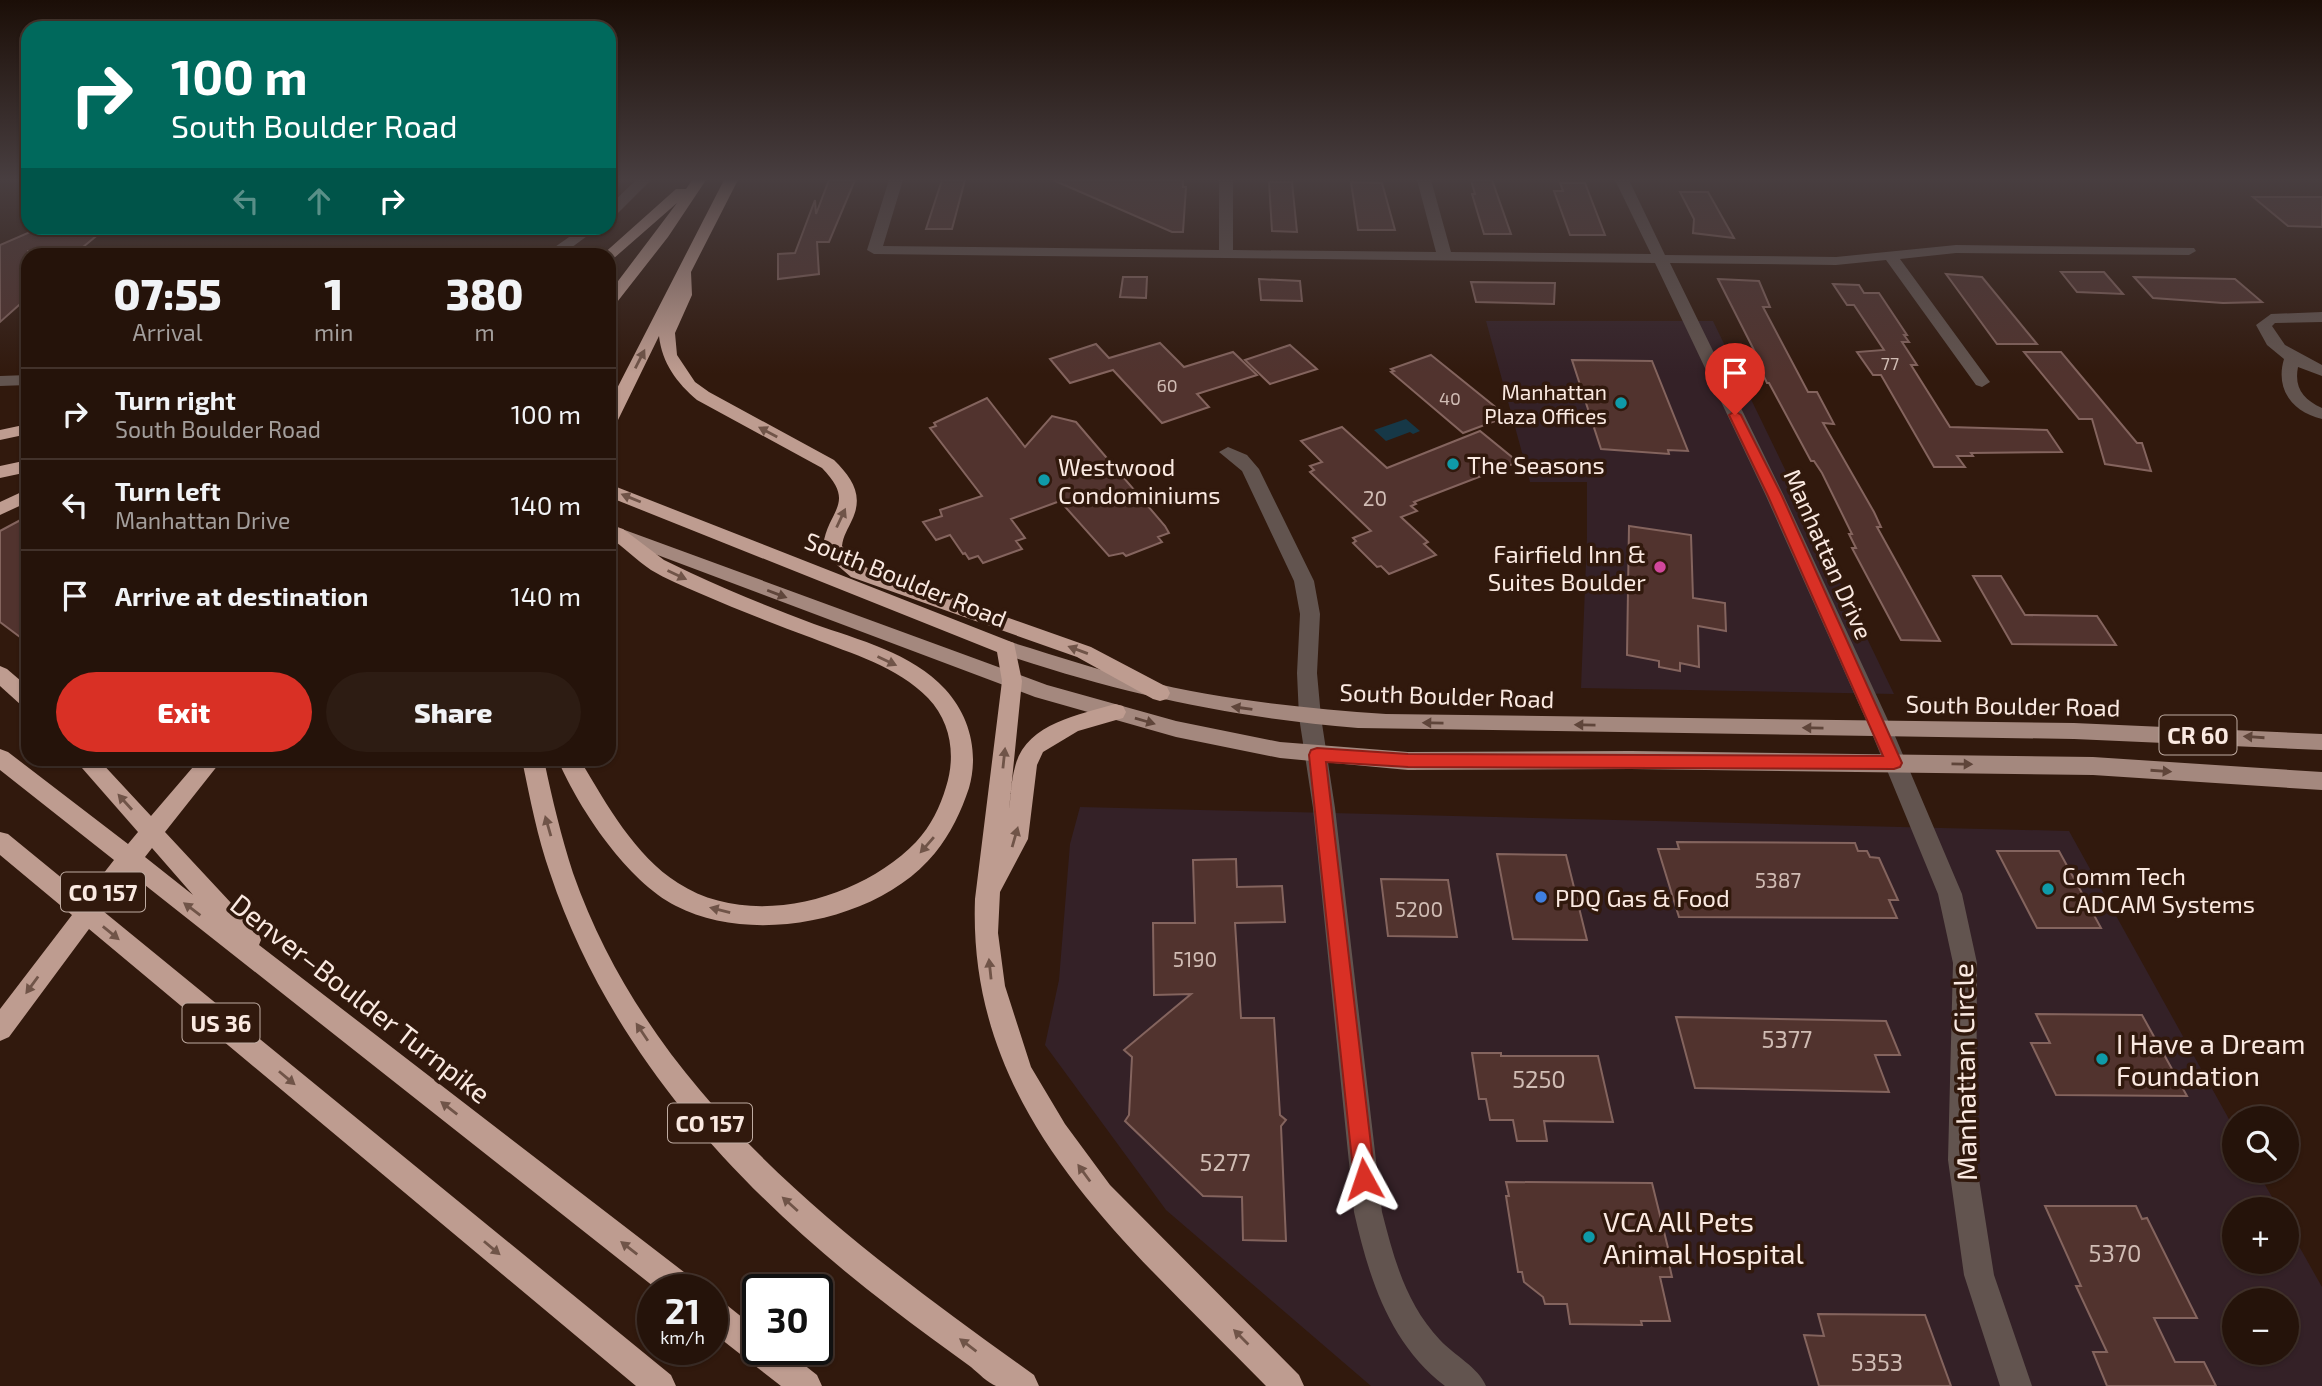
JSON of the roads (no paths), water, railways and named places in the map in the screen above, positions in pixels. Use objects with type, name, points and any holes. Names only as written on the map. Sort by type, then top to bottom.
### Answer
[{"type":"highway","points":[[616,294],[655,245]]},
{"type":"highway","points":[[616,406],[698,245]]},
{"type":"highway","points":[[684,271],[684,295],[667,333],[669,355],[689,385],[703,397],[828,464],[840,476],[849,502],[835,531],[833,547],[834,553],[845,564],[858,572],[1083,652],[1160,693]]},
{"type":"highway","points":[[0,435],[21,430]]},
{"type":"highway","points":[[0,447],[21,443]]},
{"type":"highway","points":[[0,472],[21,468]]},
{"type":"highway","name":"South Boulder Road","points":[[616,492],[1007,648]]},
{"type":"highway","points":[[0,509],[21,498]]},
{"type":"highway","points":[[573,766],[611,831],[664,886],[686,900],[749,916],[806,913],[846,901],[872,889],[915,858],[939,831],[959,791],[963,762],[953,717],[936,693],[914,674],[883,658],[711,591],[661,567],[616,533]]},
{"type":"highway","points":[[1007,648],[1012,681],[987,899],[986,933],[992,986],[1019,1072],[1055,1133],[1100,1195],[1289,1386]]},
{"type":"highway","points":[[0,674],[21,693]]},
{"type":"highway","points":[[987,899],[1016,839],[1026,765],[1035,746],[1070,725],[1115,712]]},
{"type":"highway","name":"Denver–Boulder Turnpike","points":[[0,758],[662,1274]]},
{"type":"highway","points":[[91,766],[285,980]]},
{"type":"highway","name":"CO 157","points":[[0,1029],[112,880],[206,766]]},
{"type":"highway","name":"CO 157","points":[[534,766],[546,822],[574,905],[593,946],[624,1004],[707,1121],[754,1170],[855,1261],[1023,1386]]},
{"type":"highway","name":"US 36","points":[[1,842],[660,1386]]},
{"type":"highway","points":[[728,1326],[742,1336]]},
{"type":"highway","points":[[779,1365],[806,1386]]},
{"type":"main road","points":[[616,532],[1012,681],[1213,738],[1317,755],[1408,761],[1894,763]]},
{"type":"main road","name":"South Boulder Road","points":[[1007,648],[1160,693],[1238,708],[1310,717],[1387,722],[2074,732],[2230,736],[2322,742]]},
{"type":"main road","name":"CR 60","points":[[1894,763],[2093,766],[2322,781]]},
{"type":"street","points":[[876,245],[874,250],[1660,261],[1836,261],[1983,248],[2189,251]]},
{"type":"street","points":[[1226,245],[1226,254]]},
{"type":"street","points":[[1442,245],[1445,257]]},
{"type":"street","name":"Manhattan Drive","points":[[1652,245],[1775,496],[1894,763]]},
{"type":"street","points":[[1891,257],[1982,382]]},
{"type":"street","points":[[2322,317],[2285,317],[2272,319],[2264,324],[2266,333],[2292,359],[2322,371]]},
{"type":"street","points":[[2292,359],[2287,374],[2290,391],[2307,408],[2322,414]]},
{"type":"street","points":[[0,381],[21,380]]},
{"type":"street","points":[[1228,452],[1241,459],[1250,469],[1304,581],[1310,614],[1307,673],[1310,717],[1317,755],[1368,1212],[1378,1257],[1399,1313],[1427,1350],[1471,1386]]},
{"type":"street","name":"Manhattan Circle","points":[[1894,763],[1950,894],[1965,963],[1962,1160],[1979,1275],[2016,1386]]},
{"type":"water","points":[[1406,419],[1420,431],[1386,441],[1374,430]]},
{"type":"place","name":"Manhattan Plaza Offices","points":[[1621,403]]},
{"type":"place","name":"The Seasons","points":[[1453,464]]},
{"type":"place","name":"Westwood Condominiums","points":[[1044,480]]},
{"type":"place","name":"Fairfield Inn & Suites Boulder","points":[[1660,567]]},
{"type":"place","name":"Comm Tech CADCAM Systems","points":[[2048,889]]},
{"type":"place","name":"PDQ Gas & Food","points":[[1541,897]]},
{"type":"place","name":"I Have a Dream Foundation","points":[[2102,1059]]},
{"type":"place","name":"VCA All Pets Animal Hospital","points":[[1589,1237]]}]
